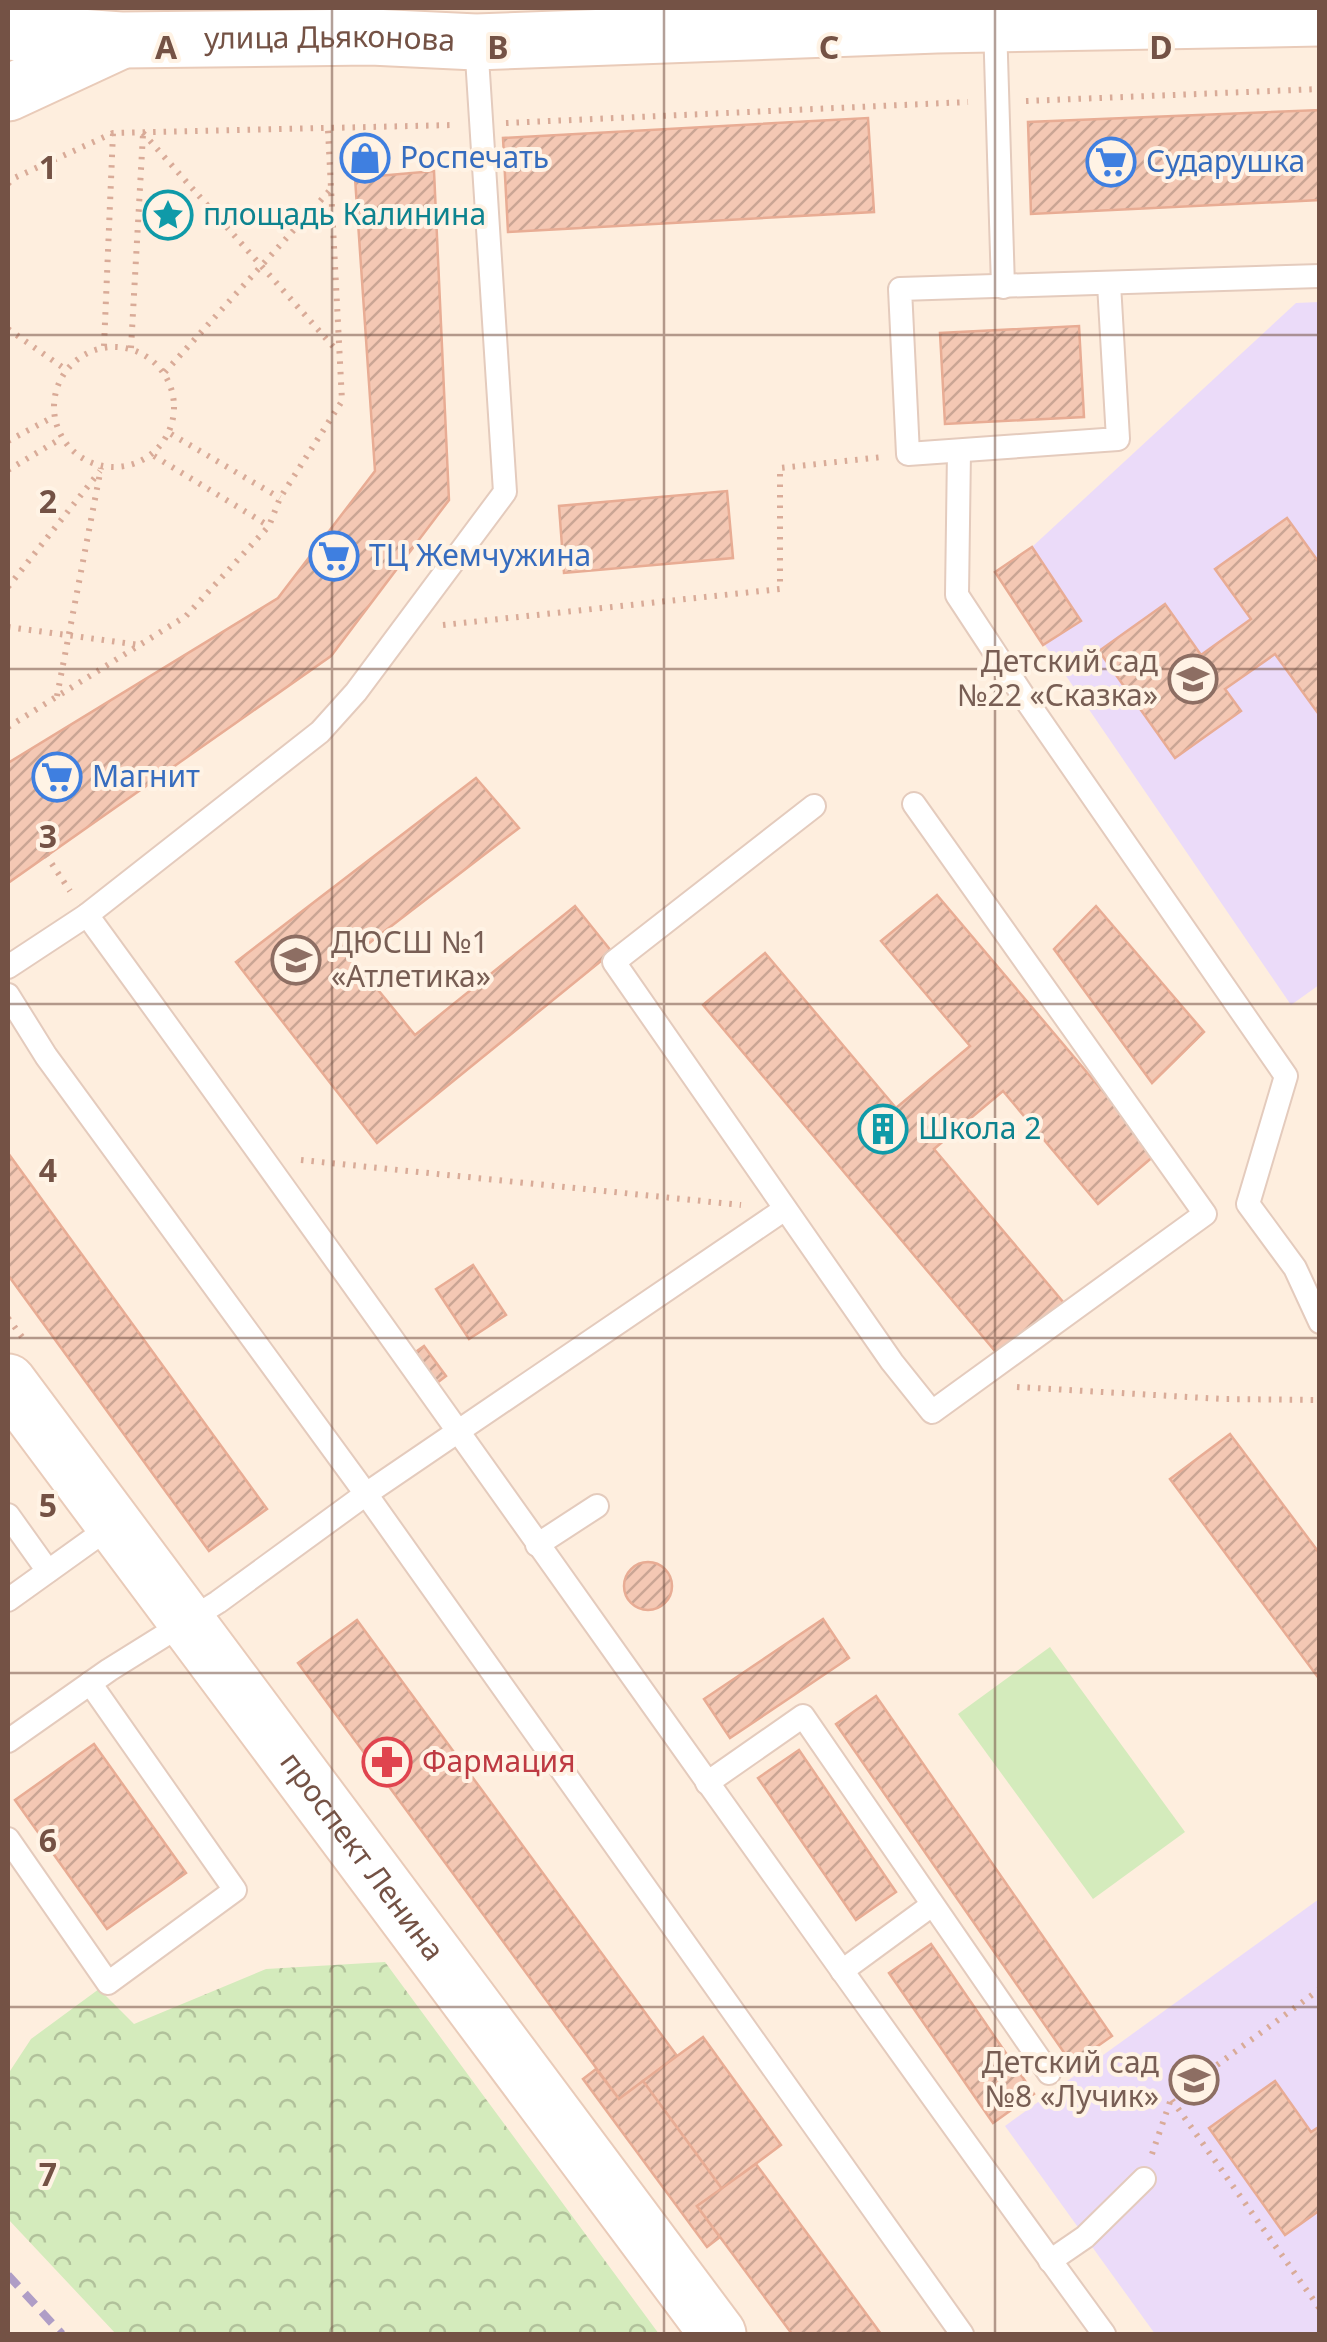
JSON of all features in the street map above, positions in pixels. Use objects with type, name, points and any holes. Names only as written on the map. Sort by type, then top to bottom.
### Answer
[{"type":"main road","name":"улица Дьяконова","points":[[8,32],[121,40],[372,22],[476,42],[927,16],[995,24],[1320,18]]},
{"type":"main road","name":"улица Дьяконова","points":[[8,93],[121,40]]},
{"type":"main road","name":"проспект Ленина","points":[[8,1382],[718,2334]]},
{"type":"lane","points":[[995,24],[1003,287]]},
{"type":"lane","points":[[8,967],[87,915],[320,732],[356,692],[505,492],[476,42]]},
{"type":"lane","points":[[1108,284],[1118,440],[908,454],[900,289],[1320,276]]},
{"type":"lane","points":[[958,451],[957,595],[1286,1076],[1248,1204],[1295,1268],[1320,1322]]},
{"type":"lane","points":[[814,806],[614,962],[892,1362],[932,1412],[1205,1214],[914,804]]},
{"type":"lane","points":[[87,915],[1104,2334]]},
{"type":"lane","points":[[8,995],[46,1056],[366,1494],[962,2334]]},
{"type":"lane","points":[[8,1741],[90,1683],[188,1623],[366,1494],[786,1209]]},
{"type":"lane","points":[[537,1545],[597,1506]]},
{"type":"lane","points":[[8,1515],[48,1572]]},
{"type":"lane","points":[[8,1600],[114,1524]]},
{"type":"lane","points":[[8,1838],[108,1982],[235,1890],[90,1683]]},
{"type":"lane","points":[[707,1784],[802,1716],[1049,2073]]},
{"type":"lane","points":[[842,1972],[932,1905]]},
{"type":"lane","points":[[1050,2261],[1085,2238],[1144,2179]]},
{"type":"path","points":[[8,184],[12,178],[114,133],[328,130],[1320,89]]},
{"type":"path","points":[[8,726],[186,616],[269,526],[280,498],[342,402],[328,130]]},
{"type":"path","points":[[143,132],[339,353]]},
{"type":"path","points":[[131,348],[143,132]]},
{"type":"path","points":[[104,346],[114,133]]},
{"type":"path","points":[[165,372],[331,189]]},
{"type":"path","points":[[8,329],[65,369]]},
{"type":"path","points":[[104,346],[131,348],[165,372],[176,402],[171,434],[154,456],[102,468],[78,458],[60,439],[53,418],[54,392],[65,369],[104,346]]},
{"type":"path","points":[[8,441],[53,418]]},
{"type":"path","points":[[171,434],[280,498]]},
{"type":"path","points":[[8,470],[60,439]]},
{"type":"path","points":[[402,630],[780,588],[780,468],[908,454]]},
{"type":"path","points":[[154,456],[269,526]]},
{"type":"path","points":[[8,588],[102,468]]},
{"type":"path","points":[[57,696],[102,468]]},
{"type":"path","points":[[8,628],[140,645]]},
{"type":"path","points":[[46,855],[87,915]]},
{"type":"path","points":[[256,1147],[304,1160],[786,1209]]},
{"type":"path","points":[[970,1384],[1223,1399],[1320,1400]]},
{"type":"path","points":[[1144,2179],[1171,2099],[1320,1989]]},
{"type":"path","points":[[1171,2099],[1320,2309]]},
{"type":"shaded area","name":"Детский сад №22 «Сказка»","points":[[1319,302],[1319,985],[1291,1005],[995,572],[1032,547],[1296,303]]},
{"type":"shaded area","name":"Детский сад №8 «Лучик»","points":[[1319,1899],[1319,2334],[1155,2334],[1005,2126]]},
{"type":"green space","points":[[1050,1647],[1185,1832],[1093,1899],[958,1714]]},
{"type":"green space","points":[[385,1962],[659,2334],[116,2334],[8,2219],[8,2074],[31,2039],[99,1989],[134,2024],[266,1969]]},
{"type":"building","points":[[1320,110],[1320,200],[1031,214],[1028,122]]},
{"type":"building","points":[[868,118],[874,212],[508,232],[503,138]]},
{"type":"building","points":[[434,171],[449,500],[331,656],[8,883],[8,763],[278,598],[375,471],[355,178]]},
{"type":"building","points":[[1079,326],[1084,417],[945,424],[940,333]]},
{"type":"building","points":[[727,491],[733,558],[564,573],[559,506]]},
{"type":"building","points":[[1287,518],[1320,564],[1320,716],[1275,654],[1225,689],[1241,711],[1175,758],[1099,651],[1165,604],[1201,655],[1251,619],[1215,569]]},
{"type":"building","points":[[1032,547],[1081,621],[1043,645],[995,572]]},
{"type":"building","name":"ДЮСШ №1 «Атлетика»","points":[[476,778],[519,828],[351,957],[415,1035],[575,906],[612,952],[377,1143],[236,962]]},
{"type":"building","name":"Школа 2","points":[[937,895],[1156,1154],[1098,1204],[1003,1091],[934,1149],[1064,1303],[1000,1357],[703,1005],[765,953],[896,1108],[970,1046],[881,941]]},
{"type":"building","points":[[1096,906],[1204,1032],[1152,1083],[1054,949]]},
{"type":"building","points":[[8,1153],[267,1509],[209,1551],[8,1275]]},
{"type":"building","points":[[473,1265],[506,1315],[469,1339],[436,1289]]},
{"type":"building","points":[[424,1346],[446,1376],[433,1386],[410,1356]]},
{"type":"building","points":[[1230,1434],[1320,1554],[1320,1680],[1170,1479]]},
{"type":"building","points":[[648,1562],[665,1569],[672,1586],[665,1603],[648,1610],[631,1603],[624,1586],[631,1569]]},
{"type":"building","points":[[823,1619],[849,1658],[730,1738],[704,1699]]},
{"type":"building","points":[[357,1620],[677,2056],[619,2099],[298,1663]]},
{"type":"building","points":[[876,1696],[1112,2036],[1072,2064],[836,1724]]},
{"type":"building","points":[[94,1744],[186,1873],[107,1929],[15,1800]]},
{"type":"building","points":[[799,1750],[896,1892],[856,1920],[758,1778]]},
{"type":"building","points":[[931,1944],[1034,2094],[993,2123],[889,1973]]},
{"type":"building","points":[[703,2037],[781,2145],[722,2189],[643,2081]]},
{"type":"building","points":[[596,2069],[619,2099],[643,2081],[722,2189],[697,2206],[720,2237],[707,2247],[583,2079]]},
{"type":"building","points":[[1275,2081],[1311,2132],[1320,2126],[1320,2210],[1285,2235],[1209,2128]]},
{"type":"building","points":[[756,2164],[881,2334],[792,2334],[697,2206]]},
{"type":"railway","points":[[8,2275],[62,2334]]},
{"type":"place","name":"Роспечать","points":[[365,158]]},
{"type":"place","name":"Сударушка","points":[[1111,162]]},
{"type":"place","name":"площадь Калинина","points":[[168,215]]},
{"type":"place","name":"ТЦ Жемчужина","points":[[334,556]]},
{"type":"place","name":"Детский сад №22 «Сказка»","points":[[1193,679]]},
{"type":"place","name":"Магнит","points":[[57,777]]},
{"type":"place","name":"ДЮСШ №1 «Атлетика»","points":[[296,960]]},
{"type":"place","name":"Школа 2","points":[[883,1129]]},
{"type":"place","name":"Фармация","points":[[387,1762]]},
{"type":"place","name":"Детский сад №8 «Лучик»","points":[[1194,2080]]}]
